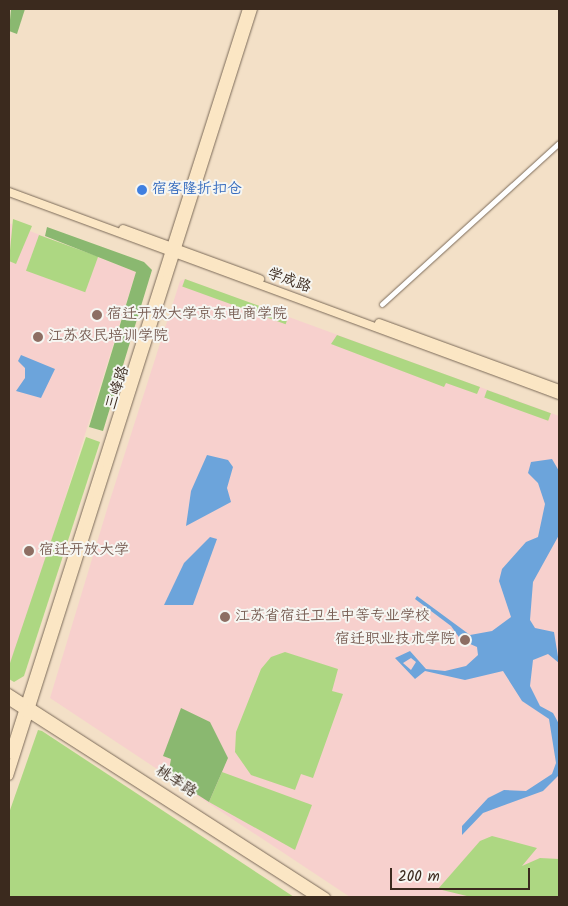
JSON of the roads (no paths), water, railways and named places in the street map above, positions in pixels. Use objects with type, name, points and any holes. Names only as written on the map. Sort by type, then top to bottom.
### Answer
[{"type":"main road","name":"三峰路","points":[[173,250],[246,9]]},
{"type":"main road","name":"三峰路","points":[[9,776],[28,706],[173,250],[253,9]]},
{"type":"main road","name":"学成路","points":[[9,187],[559,395]]},
{"type":"main road","name":"学成路","points":[[9,192],[559,389]]},
{"type":"main road","name":"桃李路","points":[[9,693],[316,897]]},
{"type":"main road","name":"桃李路","points":[[9,701],[28,706],[326,897]]},
{"type":"main road","name":"三峰路","points":[[9,755],[28,706]]},
{"type":"street","points":[[382,304],[559,143]]},
{"type":"water","points":[[21,355],[55,369],[41,398],[16,391],[25,378],[25,368],[18,361]]},
{"type":"water","points":[[207,455],[228,460],[233,467],[227,488],[231,502],[186,526],[191,491]]},
{"type":"water","points":[[552,459],[559,471],[559,535],[533,582],[530,620],[535,628],[554,632],[559,663],[548,654],[533,660],[530,686],[540,706],[553,713],[559,724],[559,775],[543,791],[483,813],[462,835],[462,826],[488,798],[504,790],[526,791],[552,774],[556,763],[549,719],[522,701],[503,671],[465,680],[425,671],[415,679],[395,658],[410,651],[426,669],[445,671],[466,666],[478,655],[477,647],[461,640],[451,626],[415,599],[417,596],[470,635],[492,631],[511,617],[499,581],[502,569],[526,542],[538,537],[545,504],[538,483],[528,473],[531,462]],"holes":[[[411,658],[416,662],[411,670],[403,663]]]},
{"type":"water","points":[[210,537],[217,539],[193,605],[164,605],[184,563]]},
{"type":"place","name":"宿客隆折扣仓","points":[[142,190]]},
{"type":"place","name":"宿迁开放大学京东电商学院","points":[[97,315]]},
{"type":"place","name":"江苏农民培训学院","points":[[38,337]]},
{"type":"place","name":"宿迁开放大学","points":[[29,551]]},
{"type":"place","name":"江苏省宿迁卫生中等专业学校","points":[[225,617]]},
{"type":"place","name":"宿迁职业技术学院","points":[[465,640]]}]
